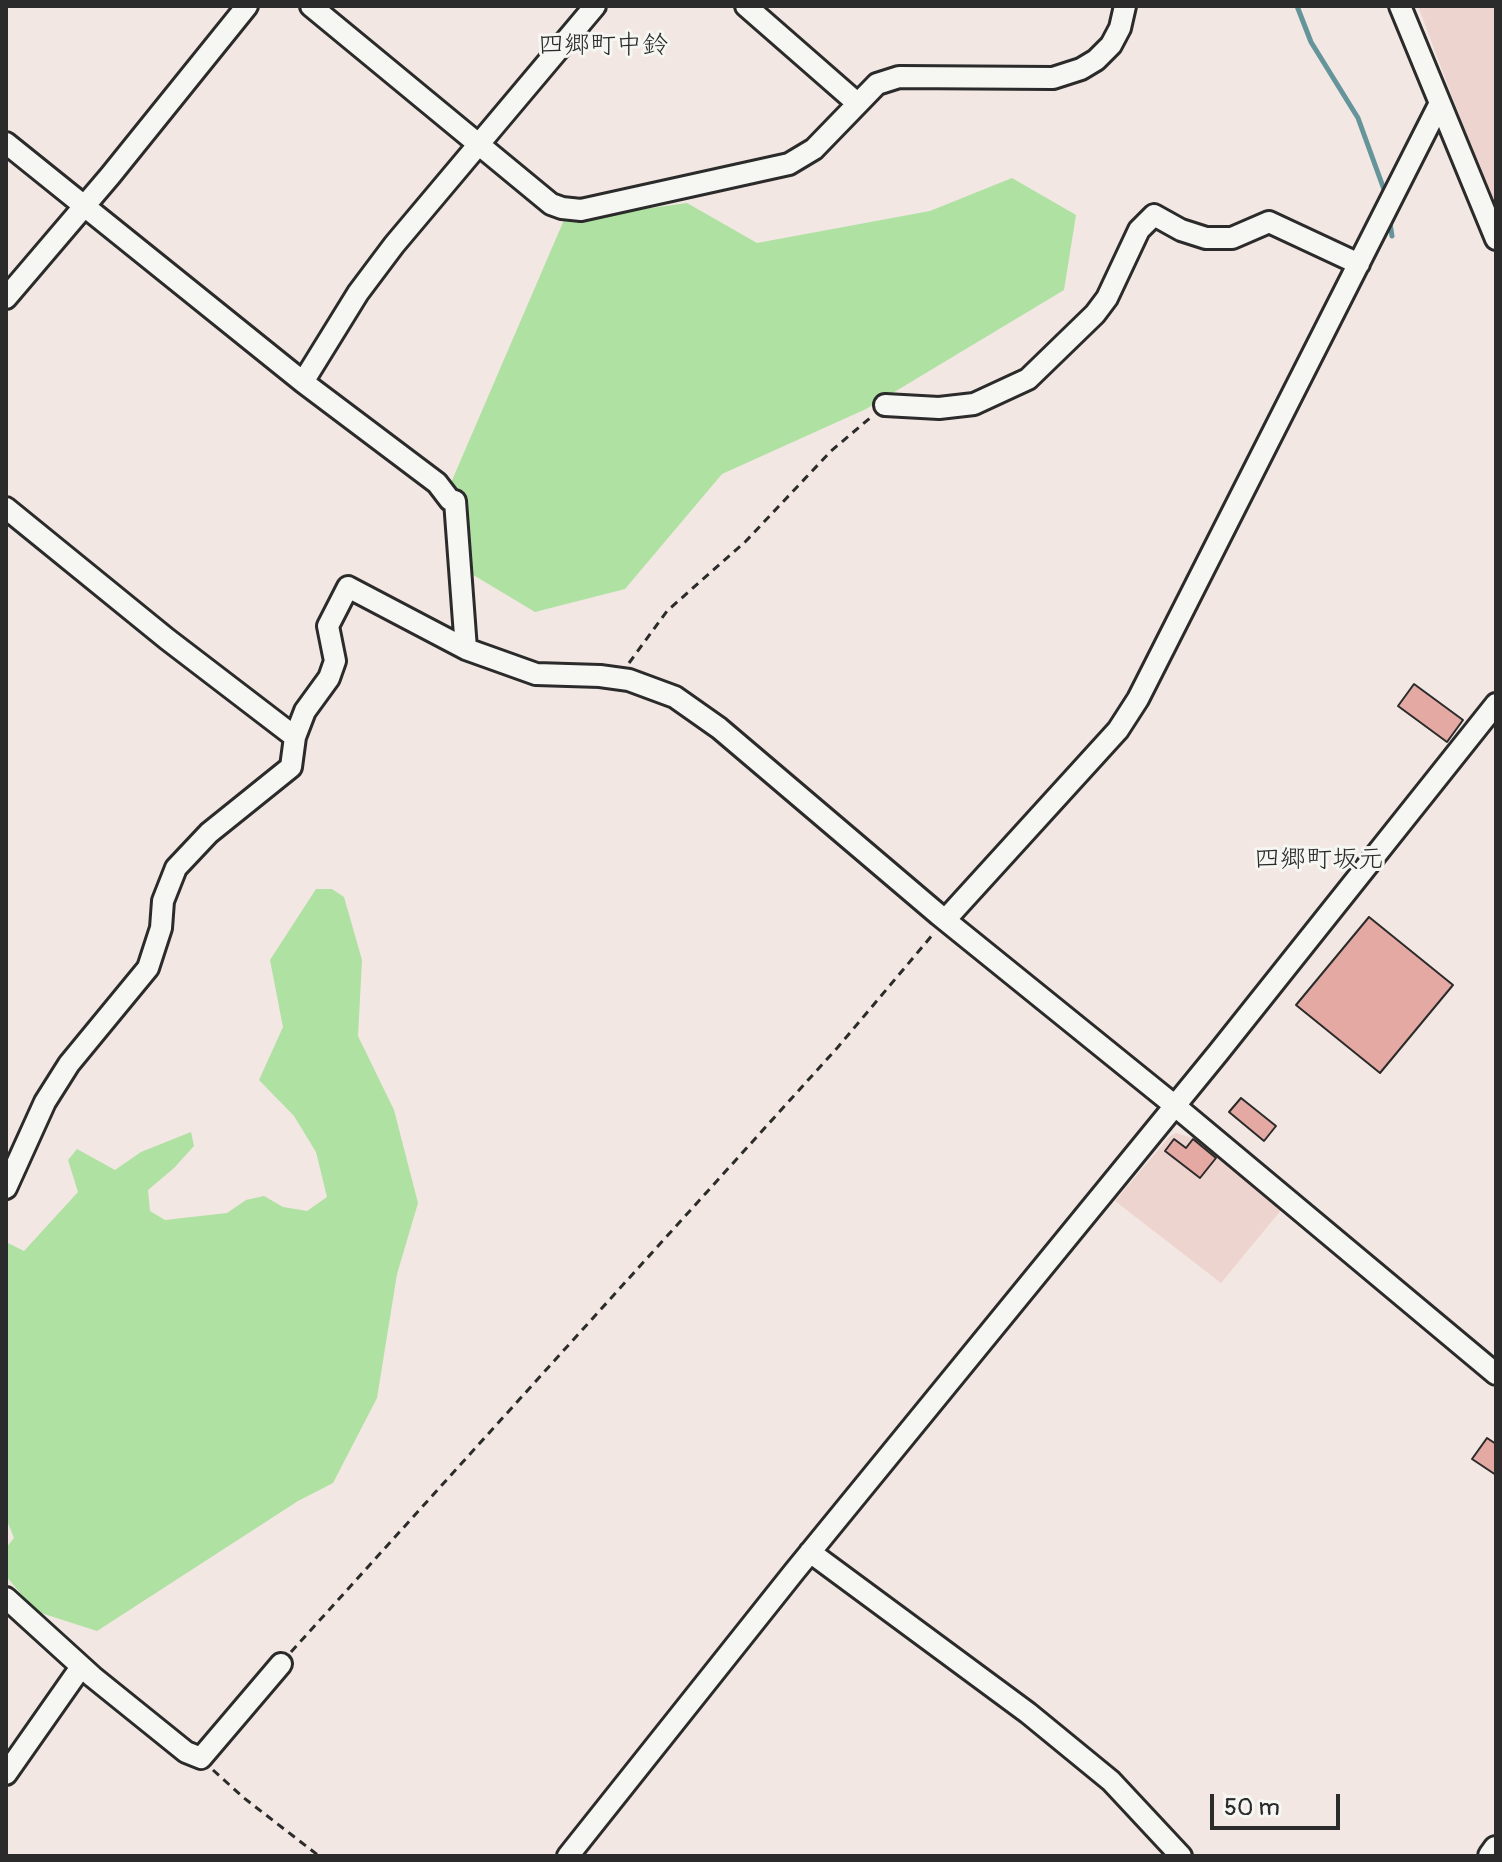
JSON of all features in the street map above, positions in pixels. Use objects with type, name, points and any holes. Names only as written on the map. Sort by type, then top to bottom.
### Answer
[{"type":"main road","points":[[1491,1856],[1496,1849]]},
{"type":"street","points":[[6,298],[247,6]]},
{"type":"street","points":[[311,6],[551,204],[581,210],[789,164],[814,149],[877,84],[899,77],[1053,78],[1081,69],[1111,45],[1120,28],[1125,6]]},
{"type":"street","points":[[303,382],[358,293],[477,145],[595,6]]},
{"type":"street","points":[[746,6],[857,103]]},
{"type":"street","points":[[1400,6],[1496,239]]},
{"type":"street","points":[[946,919],[1118,730],[1138,699],[1440,103]]},
{"type":"street","points":[[6,143],[303,382],[437,483],[450,500],[455,501],[466,649]]},
{"type":"street","points":[[885,405],[939,408],[974,404],[1028,379],[1095,314],[1107,298],[1139,230],[1154,215],[1181,230],[1206,238],[1232,238],[1269,222],[1359,264]]},
{"type":"street","points":[[6,508],[167,639],[295,737]]},
{"type":"street","points":[[6,1188],[45,1102],[69,1064],[148,968],[161,928],[163,901],[176,868],[209,833],[291,767],[295,737],[305,711],[329,678],[335,661],[328,626],[348,587],[466,649],[536,674],[618,678],[675,697],[719,728],[1496,1374]]},
{"type":"street","points":[[568,1856],[1496,704]]},
{"type":"street","points":[[810,1552],[1028,1713],[1111,1781],[1181,1856]]},
{"type":"street","points":[[6,1598],[81,1667],[186,1752],[201,1758],[281,1664]]},
{"type":"street","points":[[6,1774],[81,1667]]},
{"type":"path","points":[[618,678],[667,611],[746,541],[831,451],[885,405]]},
{"type":"path","points":[[281,1664],[838,1047],[946,919]]},
{"type":"path","points":[[201,1758],[244,1798],[319,1856]]},
{"type":"shaded area","points":[[1418,6],[1496,6],[1496,213],[1421,14]]},
{"type":"shaded area","points":[[1176,1133],[1193,1138],[1282,1209],[1221,1283],[1115,1201],[1169,1137]]},
{"type":"green space","points":[[1012,178],[1076,215],[1064,290],[866,409],[722,474],[625,589],[535,612],[465,570],[444,499],[564,220],[687,203],[757,243],[930,211]]},
{"type":"green space","points":[[316,889],[332,889],[344,897],[362,960],[358,1036],[394,1110],[418,1203],[397,1274],[377,1398],[333,1483],[298,1501],[97,1631],[35,1611],[6,1576],[6,1548],[14,1538],[6,1518],[6,1242],[24,1251],[78,1192],[68,1160],[77,1149],[115,1170],[141,1152],[191,1132],[194,1146],[148,1190],[150,1211],[165,1220],[227,1213],[246,1200],[264,1196],[283,1207],[307,1211],[327,1197],[316,1152],[294,1116],[259,1080],[283,1027],[270,960]]},
{"type":"building","points":[[1414,684],[1463,720],[1447,742],[1398,706]]},
{"type":"building","points":[[1369,917],[1453,985],[1380,1073],[1296,1005]]},
{"type":"building","points":[[1241,1098],[1276,1126],[1264,1141],[1229,1112]]},
{"type":"building","points":[[1174,1139],[1186,1148],[1193,1139],[1216,1158],[1200,1178],[1165,1151]]},
{"type":"building","points":[[1487,1438],[1496,1444],[1496,1475],[1472,1459]]},
{"type":"waterway","points":[[1297,6],[1311,42],[1358,118],[1386,195]]},
{"type":"waterway","points":[[1389,217],[1392,236]]},
{"type":"district","name":"四郷町中鈴","points":[[603,46]]},
{"type":"district","name":"四郷町坂元","points":[[1319,860]]}]
